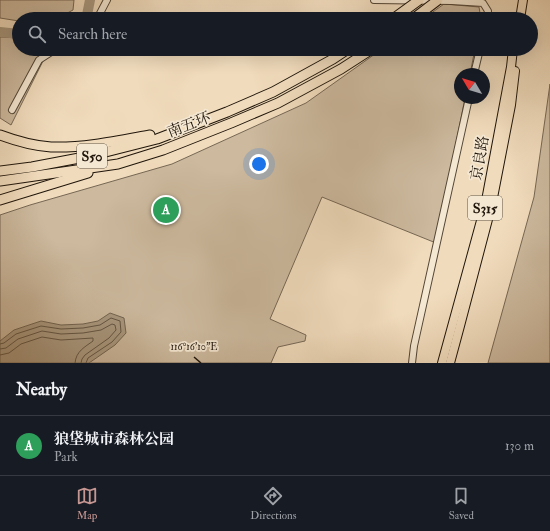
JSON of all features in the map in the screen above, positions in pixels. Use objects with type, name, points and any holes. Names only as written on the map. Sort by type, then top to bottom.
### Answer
[{"type":"highway","points":[[402,12],[418,0]]},
{"type":"highway","points":[[422,12],[438,0]]},
{"type":"highway","name":"南五环","points":[[0,170],[32,167],[90,156],[157,139],[227,112],[273,92],[338,56]]},
{"type":"highway","name":"南五环","points":[[0,181],[118,164],[170,147],[278,103],[341,69],[361,56]]},
{"type":"highway","points":[[0,135],[30,144],[50,147],[88,146],[181,130]]},
{"type":"highway","points":[[0,200],[118,164]]},
{"type":"main road","points":[[517,12],[518,0]]},
{"type":"main road","points":[[521,12],[523,0]]},
{"type":"main road","name":"京良路","points":[[442,363],[485,206],[512,56]]},
{"type":"main road","name":"京良路","points":[[450,363],[491,208],[511,105],[516,56]]},
{"type":"street","points":[[101,12],[107,0]]},
{"type":"street","points":[[374,0],[483,3],[488,12]]},
{"type":"street","points":[[12,110],[39,60],[45,56]]},
{"type":"street","points":[[475,68],[478,56]]},
{"type":"street","points":[[412,363],[414,346],[468,104]]},
{"type":"shaded area","points":[[0,0],[74,0],[73,10],[69,12],[12,12],[12,20],[0,18]]},
{"type":"shaded area","points":[[444,4],[479,7],[480,12],[433,12]]},
{"type":"shaded area","points":[[0,37],[12,38],[12,56],[46,56],[11,125],[0,118]]},
{"type":"shaded area","points":[[372,56],[474,56],[471,68],[454,68],[454,104],[464,104],[436,243],[322,197],[270,319],[306,335],[305,341],[278,347],[271,363],[0,363],[0,215],[172,164],[306,103]]},
{"type":"shaded area","points":[[550,84],[550,363],[488,363],[534,197]]},
{"type":"water","points":[[110,313],[124,318],[126,333],[115,345],[89,363],[0,363],[0,341],[14,330],[41,321],[61,325],[83,324],[98,321]]},
{"type":"waterway","points":[[88,12],[90,0]]},
{"type":"waterway","points":[[0,32],[12,33]]},
{"type":"place","name":"狼垡城市森林公园","points":[[166,210]]}]
